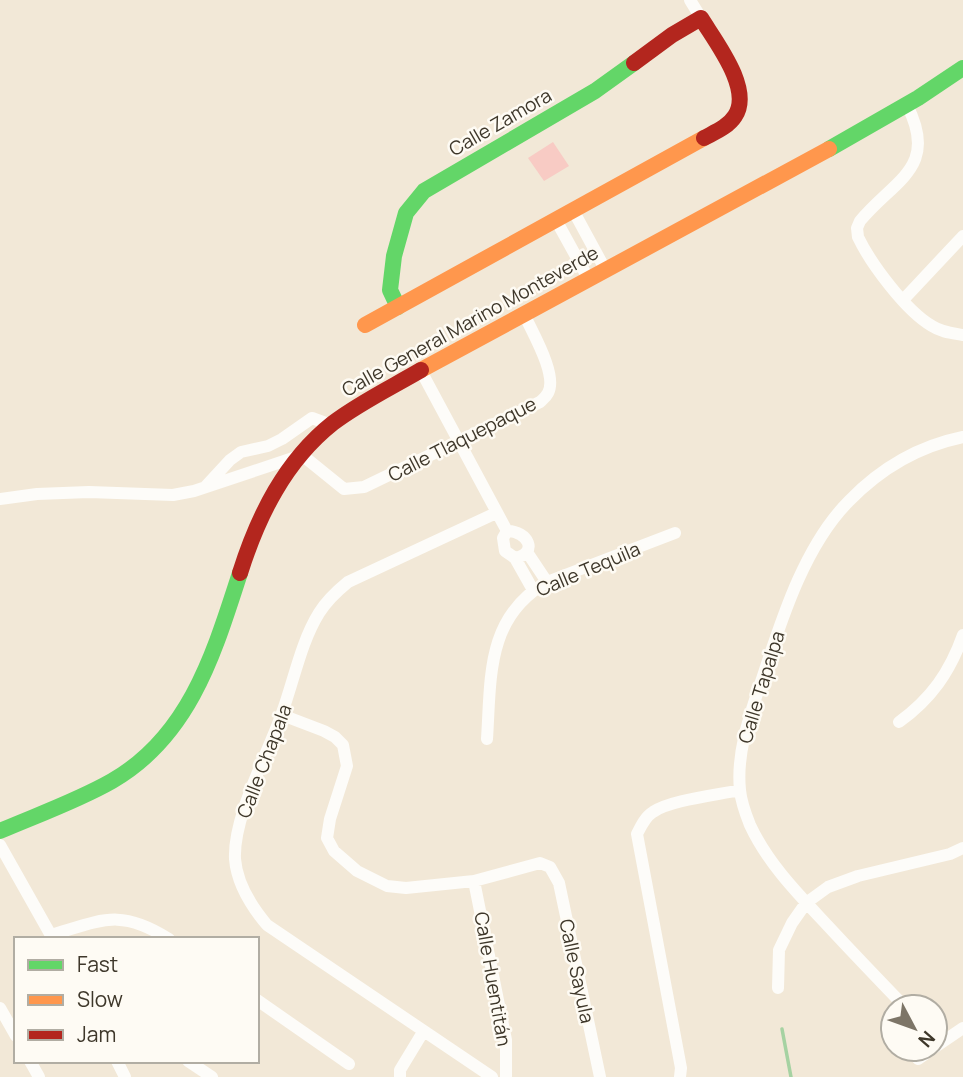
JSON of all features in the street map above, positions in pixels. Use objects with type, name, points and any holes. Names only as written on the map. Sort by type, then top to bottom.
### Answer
[{"type":"street","points":[[365,325],[732,121],[739,108],[740,94],[736,81],[690,0]]},
{"type":"street","name":"Calle Zamora","points":[[398,307],[390,289],[394,256],[405,214],[424,191],[595,91],[672,34],[701,18]]},
{"type":"street","name":"Calle General Marino Monteverde","points":[[0,831],[124,773],[145,758],[182,719],[209,669],[257,527],[277,486],[331,425],[420,369],[747,194],[907,104],[963,68]]},
{"type":"street","points":[[907,104],[918,131],[919,147],[914,164],[868,211],[857,228],[858,237],[918,317],[945,332],[963,335]]},
{"type":"street","points":[[573,209],[605,269]]},
{"type":"street","points":[[556,219],[588,278]]},
{"type":"street","points":[[903,300],[963,236]]},
{"type":"street","name":"Calle Tlaquepaque","points":[[302,455],[335,484],[354,490],[459,443],[540,402],[548,393],[551,381],[524,314]]},
{"type":"street","points":[[420,369],[507,531],[522,534],[527,538],[521,555],[533,590]]},
{"type":"street","points":[[205,487],[241,452],[268,446],[282,439],[304,421],[312,418],[331,425]]},
{"type":"street","name":"Calle Tapalpa","points":[[892,993],[806,903],[769,859],[750,824],[740,790],[741,759],[747,723],[783,616],[823,535],[847,502],[877,476],[918,451],[940,442],[963,438]]},
{"type":"street","points":[[0,499],[89,492],[173,495],[302,455]]},
{"type":"street","name":"Calle Chapala","points":[[492,1077],[267,925],[253,908],[242,886],[235,860],[240,822],[282,715],[312,627],[333,594],[348,582],[496,513]]},
{"type":"street","points":[[507,531],[503,538],[505,551],[521,555],[547,582]]},
{"type":"street","name":"Calle Tequila","points":[[487,739],[491,674],[500,634],[514,607],[547,582],[675,533]]},
{"type":"street","points":[[899,722],[918,708],[941,682],[956,656],[963,635]]},
{"type":"street","points":[[282,715],[324,731],[343,745],[347,766],[330,819],[327,838],[345,861],[357,871],[387,887],[406,888],[474,881]]},
{"type":"street","points":[[680,1077],[681,1068],[637,834],[651,813],[663,807],[740,790]]},
{"type":"street","points":[[0,845],[52,937],[106,919],[136,921],[165,937]]},
{"type":"street","points":[[778,988],[779,950],[792,923],[806,903],[828,887],[858,876],[950,854],[963,848]]},
{"type":"street","name":"Calle Sayula","points":[[474,881],[523,866],[540,863],[550,867],[559,883],[600,1077]]},
{"type":"street","name":"Calle Huentitán","points":[[474,881],[506,1040],[506,1077]]},
{"type":"street","points":[[259,1001],[349,1064]]},
{"type":"street","points":[[0,1008],[14,1032]]},
{"type":"street","points":[[400,1077],[400,1070],[423,1032]]},
{"type":"street","points":[[190,1063],[204,1075]]},
{"type":"shaded area","points":[[553,142],[569,166],[544,181],[528,158]]},
{"type":"waterway","points":[[782,1029],[791,1077]]},
{"type":"traffic: fast","points":[[398,307],[390,290],[394,256],[406,213],[424,191],[595,91],[634,63]]},
{"type":"traffic: fast","points":[[829,149],[918,98],[963,68]]},
{"type":"traffic: fast","points":[[0,831],[112,781],[139,762],[161,741],[196,690],[220,633],[240,573]]},
{"type":"traffic: slow","points":[[365,325],[704,138]]},
{"type":"traffic: slow","points":[[421,370],[829,149]]},
{"type":"traffic: jam","points":[[634,63],[701,18],[730,65],[739,93],[739,105],[732,120],[704,138]]},
{"type":"traffic: jam","points":[[240,573],[255,531],[275,491],[301,454],[333,423],[421,370]]}]
